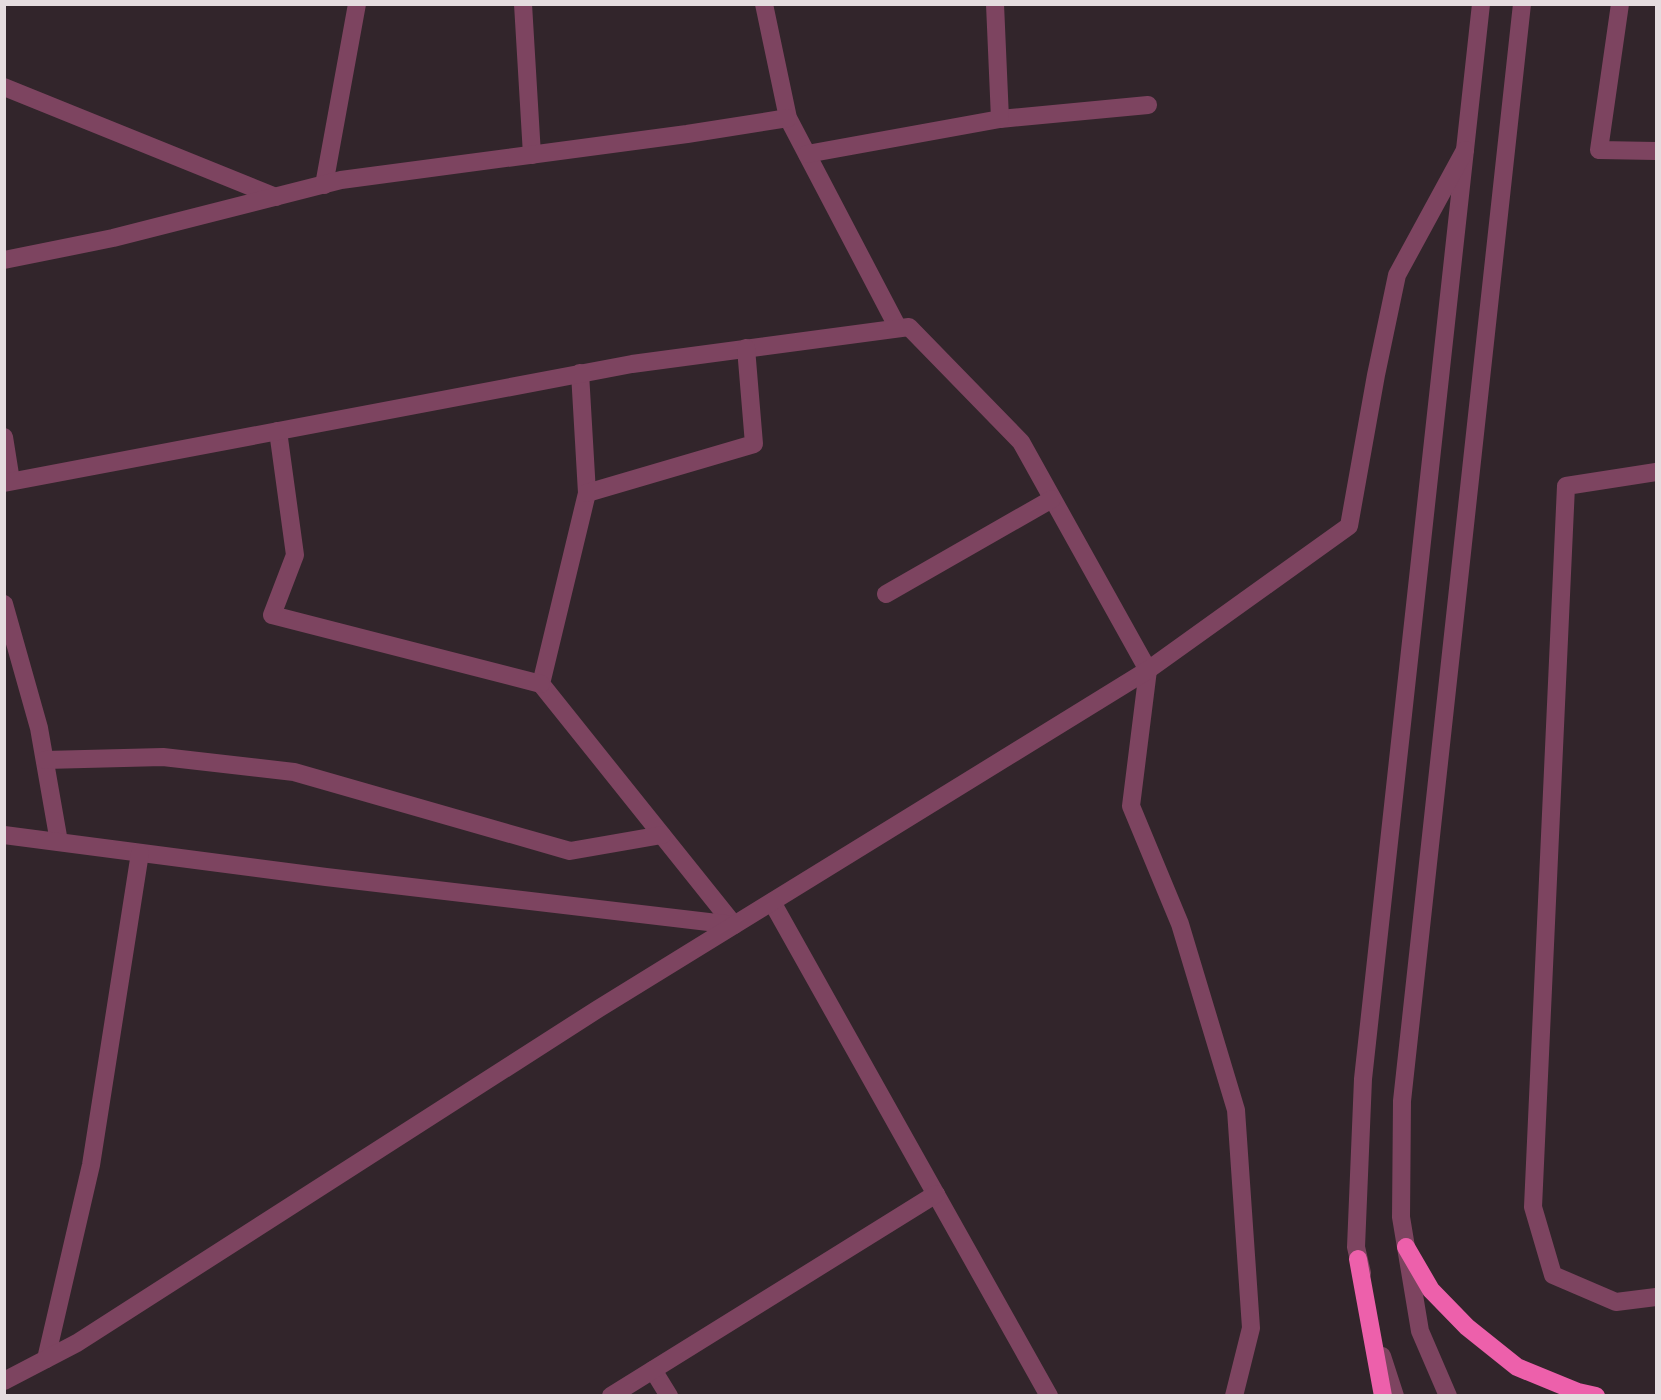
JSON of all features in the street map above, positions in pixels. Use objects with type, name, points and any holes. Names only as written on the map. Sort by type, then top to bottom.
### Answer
[{"type":"highway","points":[[1406,1247],[1431,1290],[1467,1327],[1517,1367],[1578,1392],[1596,1395]]},
{"type":"highway","points":[[1358,1259],[1383,1395]]},
{"type":"street","points":[[324,185],[357,4]]},
{"type":"street","points":[[523,4],[532,155]]},
{"type":"street","points":[[764,4],[788,118],[898,328]]},
{"type":"street","points":[[994,4],[1000,119]]},
{"type":"street","points":[[1395,1395],[1379,1347],[1356,1247],[1363,1079],[1480,4]]},
{"type":"street","points":[[1448,1395],[1420,1331],[1401,1217],[1402,1101],[1522,4]]},
{"type":"street","points":[[1620,4],[1599,150],[1656,151]]},
{"type":"street","points":[[4,87],[276,197]]},
{"type":"street","points":[[807,154],[1000,119],[1148,105]]},
{"type":"street","points":[[4,260],[113,238],[341,180],[687,134],[788,118]]},
{"type":"street","points":[[4,1381],[77,1343],[597,1009],[1148,670],[1349,526],[1376,375],[1397,275],[1465,150]]},
{"type":"street","points":[[4,437],[8,482],[632,364],[909,327],[1021,442],[1148,670],[1131,806],[1180,924],[1236,1110],[1251,1328],[1234,1395]]},
{"type":"street","points":[[587,493],[754,444],[746,348]]},
{"type":"street","points":[[542,684],[587,493],[580,374]]},
{"type":"street","points":[[278,431],[295,555],[272,615],[542,684],[734,925]]},
{"type":"street","points":[[1656,472],[1566,486],[1533,1207],[1553,1275],[1616,1302],[1656,1297]]},
{"type":"street","points":[[886,594],[1052,499]]},
{"type":"street","points":[[4,604],[39,728],[59,842]]},
{"type":"street","points":[[45,760],[163,757],[294,772],[570,851],[662,835]]},
{"type":"street","points":[[4,835],[326,877],[734,925]]},
{"type":"street","points":[[46,1359],[91,1165],[140,853]]},
{"type":"street","points":[[771,902],[1049,1395]]},
{"type":"street","points":[[611,1395],[936,1194]]},
{"type":"street","points":[[653,1370],[669,1395]]}]
